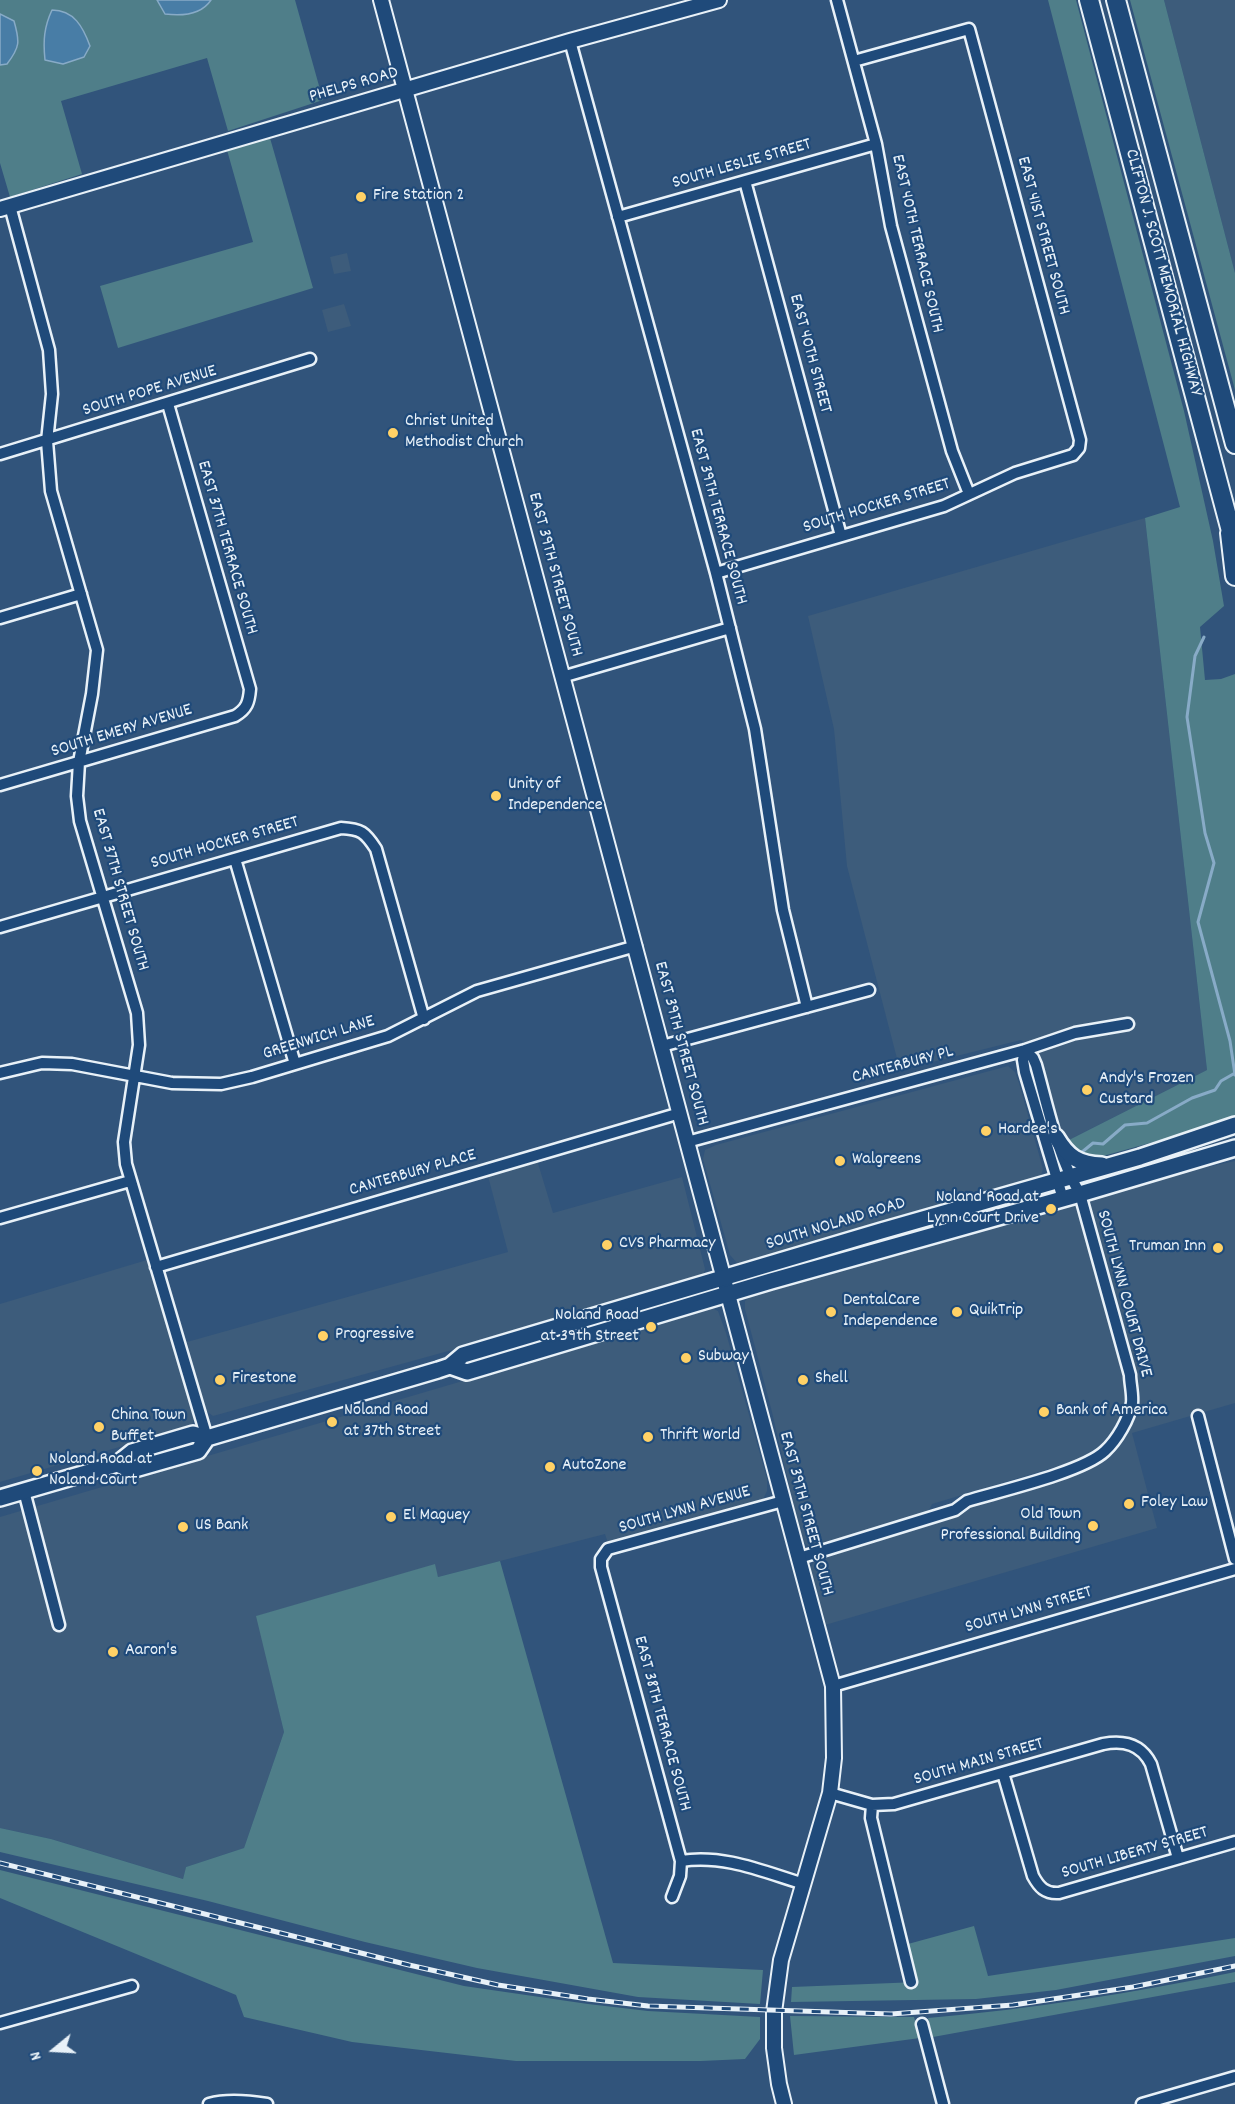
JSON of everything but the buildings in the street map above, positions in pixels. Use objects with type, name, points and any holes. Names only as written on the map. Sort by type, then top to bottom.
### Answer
[{"type":"highway","name":"CLIFTON J. SCOTT MEMORIAL HIGHWAY","points":[[1089,0],[1235,546]]},
{"type":"highway","name":"CLIFTON J. SCOTT MEMORIAL HIGHWAY","points":[[1116,0],[1235,444]]},
{"type":"highway","points":[[1230,526],[1235,576]]},
{"type":"main road","name":"EAST 39TH STREET SOUTH","points":[[381,0],[833,1686],[834,1758],[830,1793],[781,1960],[774,2012],[774,2048],[784,2104]]},
{"type":"main road","name":"PHELPS ROAD","points":[[5,208],[699,2],[719,0]]},
{"type":"main road","name":"SOUTH NOLAND ROAD","points":[[0,1498],[117,1464],[132,1452],[193,1434],[207,1438],[450,1366],[462,1355],[1108,1166],[1235,1125]]},
{"type":"main road","points":[[1056,1137],[1062,1148],[1076,1160],[1090,1165],[1108,1166]]},
{"type":"main road","name":"SOUTH NOLAND ROAD","points":[[450,1366],[467,1372],[771,1281],[1235,1148]]},
{"type":"main road","points":[[590,1318],[596,1334]]},
{"type":"street","name":"EAST 40TH TERRACE SOUTH","points":[[837,0],[876,144],[894,237],[950,443],[969,494]]},
{"type":"street","name":"EAST 41ST STREET SOUTH","points":[[854,61],[969,29],[1080,440],[1078,451]]},
{"type":"street","name":"EAST 39TH TERRACE SOUTH","points":[[570,41],[716,573],[755,729],[783,910],[807,1007]]},
{"type":"street","name":"SOUTH LESLIE STREET","points":[[618,218],[876,144]]},
{"type":"street","name":"EAST 40TH STREET","points":[[745,181],[842,536]]},
{"type":"street","name":"EAST 37TH STREET SOUTH","points":[[5,208],[49,350],[52,394],[47,441],[51,491],[97,650],[92,694],[79,762],[77,796],[80,821],[138,1013],[139,1045],[124,1142],[126,1164],[207,1438]]},
{"type":"street","name":"SOUTH POPE AVENUE","points":[[0,454],[310,359]]},
{"type":"street","name":"EAST 37TH TERRACE SOUTH","points":[[168,404],[250,689],[249,702]]},
{"type":"street","name":"SOUTH HOCKER STREET","points":[[716,573],[944,506],[1016,472],[1066,457],[1078,451]]},
{"type":"street","points":[[0,618],[81,594]]},
{"type":"street","points":[[562,677],[730,628]]},
{"type":"street","name":"SOUTH EMERY AVENUE","points":[[0,785],[235,716],[242,712],[249,702]]},
{"type":"street","name":"SOUTH HOCKER STREET","points":[[0,927],[341,828],[357,830],[367,835],[376,849],[424,1018]]},
{"type":"street","points":[[235,859],[295,1064]]},
{"type":"street","name":"GREENWICH LANE","points":[[0,1073],[42,1063],[72,1064],[172,1083],[221,1084],[388,1036],[477,991],[636,946]]},
{"type":"street","points":[[662,1046],[869,990]]},
{"type":"street","name":"CANTERBURY PL","points":[[687,1142],[1026,1050],[1075,1033],[1128,1024]]},
{"type":"street","name":"SOUTH LYNN COURT DRIVE","points":[[1026,1050],[1036,1065],[1056,1137],[1064,1179],[1063,1199]]},
{"type":"street","name":"SOUTH LYNN COURT DRIVE","points":[[799,1558],[956,1510],[967,1501],[1078,1467],[1104,1452],[1124,1425],[1132,1402],[1130,1375],[1080,1194],[1064,1179],[1025,1072],[1023,1060],[1026,1050]]},
{"type":"street","name":"CANTERBURY PLACE","points":[[156,1267],[680,1113]]},
{"type":"street","points":[[0,1218],[130,1181]]},
{"type":"street","points":[[1198,1416],[1235,1559]]},
{"type":"street","points":[[24,1491],[59,1625]]},
{"type":"street","name":"SOUTH LYNN AVENUE","points":[[601,1559],[608,1549],[783,1501]]},
{"type":"street","name":"EAST 38TH TERRACE SOUTH","points":[[601,1559],[601,1567],[681,1861],[680,1876],[672,1897]]},
{"type":"street","name":"SOUTH LYNN STREET","points":[[833,1686],[1235,1569]]},
{"type":"street","name":"SOUTH MAIN STREET","points":[[830,1793],[872,1805],[894,1804],[1114,1742],[1124,1742],[1136,1747],[1146,1755],[1151,1764],[1178,1858]]},
{"type":"street","name":"SOUTH LIBERTY STREET","points":[[1003,1773],[1033,1876],[1045,1891],[1059,1893],[1235,1842]]},
{"type":"street","points":[[872,1805],[871,1818],[911,1982]]},
{"type":"street","points":[[681,1861],[701,1858],[722,1860],[804,1884]]},
{"type":"street","points":[[0,2023],[132,1986]]},
{"type":"street","points":[[922,2024],[943,2104]]},
{"type":"street","points":[[1142,2104],[1235,2077]]},
{"type":"street","points":[[208,2104],[217,2102],[267,2104]]},
{"type":"shaded area","points":[[157,0],[211,0],[196,12],[178,15],[165,14]]},
{"type":"shaded area","points":[[1164,0],[1235,0],[1235,273]]},
{"type":"shaded area","points":[[52,10],[72,16],[81,26],[90,46],[84,57],[63,64],[45,60],[45,34]]},
{"type":"shaded area","points":[[0,14],[14,21],[18,44],[7,64],[0,65]]},
{"type":"shaded area","points":[[347,253],[351,271],[334,274],[330,257]]},
{"type":"shaded area","points":[[344,304],[351,326],[328,332],[322,310]]},
{"type":"shaded area","points":[[1145,518],[1207,1070],[1065,1142],[1039,1055],[1021,1040],[900,1070],[847,866],[834,729],[808,616]]},
{"type":"shaded area","points":[[1008,1066],[1015,1072],[1019,1083],[1043,1169],[1040,1179],[749,1264],[738,1264],[730,1255],[703,1159],[705,1150],[716,1145]]},
{"type":"shaded area","points":[[537,1160],[553,1213],[682,1177],[705,1269],[703,1278],[691,1284],[213,1416],[205,1410],[187,1342],[508,1252],[488,1176]]},
{"type":"shaded area","points":[[1235,1161],[1235,1403],[1132,1433],[1157,1528],[825,1625],[809,1572],[813,1563],[818,1559],[957,1517],[973,1504],[1076,1475],[1110,1455],[1127,1431],[1115,1427],[1101,1445],[1072,1462],[932,1504],[923,1514],[811,1547],[805,1544],[801,1537],[745,1309],[745,1301],[751,1296],[1148,1180]]},
{"type":"shaded area","points":[[147,1260],[174,1342],[195,1418],[191,1426],[0,1482],[0,1304]]},
{"type":"shaded area","points":[[711,1308],[718,1311],[726,1333],[767,1479],[767,1491],[763,1499],[757,1503],[608,1543],[605,1534],[438,1577],[434,1565],[257,1616],[284,1732],[244,1848],[186,1867],[183,1879],[51,1839],[0,1828],[0,1517]]},
{"type":"green space","points":[[0,0],[295,0],[323,100],[228,131],[207,58],[61,101],[82,174],[10,197],[0,163]]},
{"type":"green space","points":[[1048,0],[1076,0],[1184,411],[1213,541],[1224,606],[1200,627],[1205,680],[1221,679],[1235,674],[1235,1116],[1193,1131],[1096,1158],[1082,1157],[1065,1142],[1207,1070],[1145,518],[1180,507]]},
{"type":"green space","points":[[1130,0],[1164,0],[1235,273],[1235,390]]},
{"type":"green space","points":[[270,138],[313,288],[118,348],[100,286],[253,242],[227,150]]},
{"type":"green space","points":[[500,1561],[613,1963],[763,1970],[760,2004],[638,1997],[477,1968],[0,1852],[0,1828],[51,1839],[183,1879],[186,1867],[244,1848],[284,1732],[256,1616],[435,1564],[438,1577]]},
{"type":"green space","points":[[0,1870],[464,1986],[648,2011],[760,2017],[760,2039],[745,2059],[701,2061],[516,2061],[352,2042],[244,2017],[236,1995],[0,1898]]},
{"type":"green space","points":[[974,1926],[988,1976],[1235,1938],[1235,1956],[1056,1990],[976,1999],[791,2002],[792,1987],[918,1982],[908,1944]]},
{"type":"green space","points":[[1235,1972],[1235,1982],[933,2037],[928,2018],[1082,1999]]},
{"type":"green space","points":[[790,2016],[914,2017],[920,2038],[794,2055]]},
{"type":"waterway","points":[[1204,637],[1195,656],[1187,717],[1205,833],[1214,863],[1198,922],[1230,1041],[1235,1075]]},
{"type":"waterway","points":[[1082,1152],[1093,1143],[1103,1144],[1125,1125],[1147,1123],[1192,1098],[1215,1090],[1221,1081],[1235,1073]]},
{"type":"railway","points":[[0,1863],[498,1985],[648,2006],[891,2014],[1013,2005],[1133,1987],[1235,1966]]},
{"type":"place","name":"Fire Station 2","points":[[361,197]]},
{"type":"place","name":"Christ United Methodist Church","points":[[393,433]]},
{"type":"place","name":"Unity of Independence","points":[[496,796]]},
{"type":"place","name":"Andy's Frozen Custard","points":[[1087,1090]]},
{"type":"place","name":"Hardee's","points":[[986,1131]]},
{"type":"place","name":"Walgreens","points":[[840,1161]]},
{"type":"place","name":"Noland Road at Lynn Court Drive","points":[[1051,1209]]},
{"type":"place","name":"CVS Pharmacy","points":[[607,1245]]},
{"type":"place","name":"Truman Inn","points":[[1218,1248]]},
{"type":"place","name":"DentalCare Independence","points":[[831,1312]]},
{"type":"place","name":"QuikTrip","points":[[957,1312]]},
{"type":"place","name":"Noland Road at 39th Street","points":[[651,1327]]},
{"type":"place","name":"Progressive","points":[[323,1336]]},
{"type":"place","name":"Subway","points":[[686,1358]]},
{"type":"place","name":"Firestone","points":[[220,1380]]},
{"type":"place","name":"Shell","points":[[803,1380]]},
{"type":"place","name":"Bank of America","points":[[1044,1412]]},
{"type":"place","name":"Noland Road at 37th Street","points":[[332,1422]]},
{"type":"place","name":"China Town Buffet","points":[[99,1427]]},
{"type":"place","name":"Thrift World","points":[[648,1437]]},
{"type":"place","name":"AutoZone","points":[[550,1467]]},
{"type":"place","name":"Noland Road at Noland Court","points":[[37,1471]]},
{"type":"place","name":"Foley Law","points":[[1129,1504]]},
{"type":"place","name":"El Maguey","points":[[391,1517]]},
{"type":"place","name":"Old Town Professional Building","points":[[1093,1526]]},
{"type":"place","name":"US Bank","points":[[183,1527]]},
{"type":"place","name":"Aaron's","points":[[113,1652]]}]
